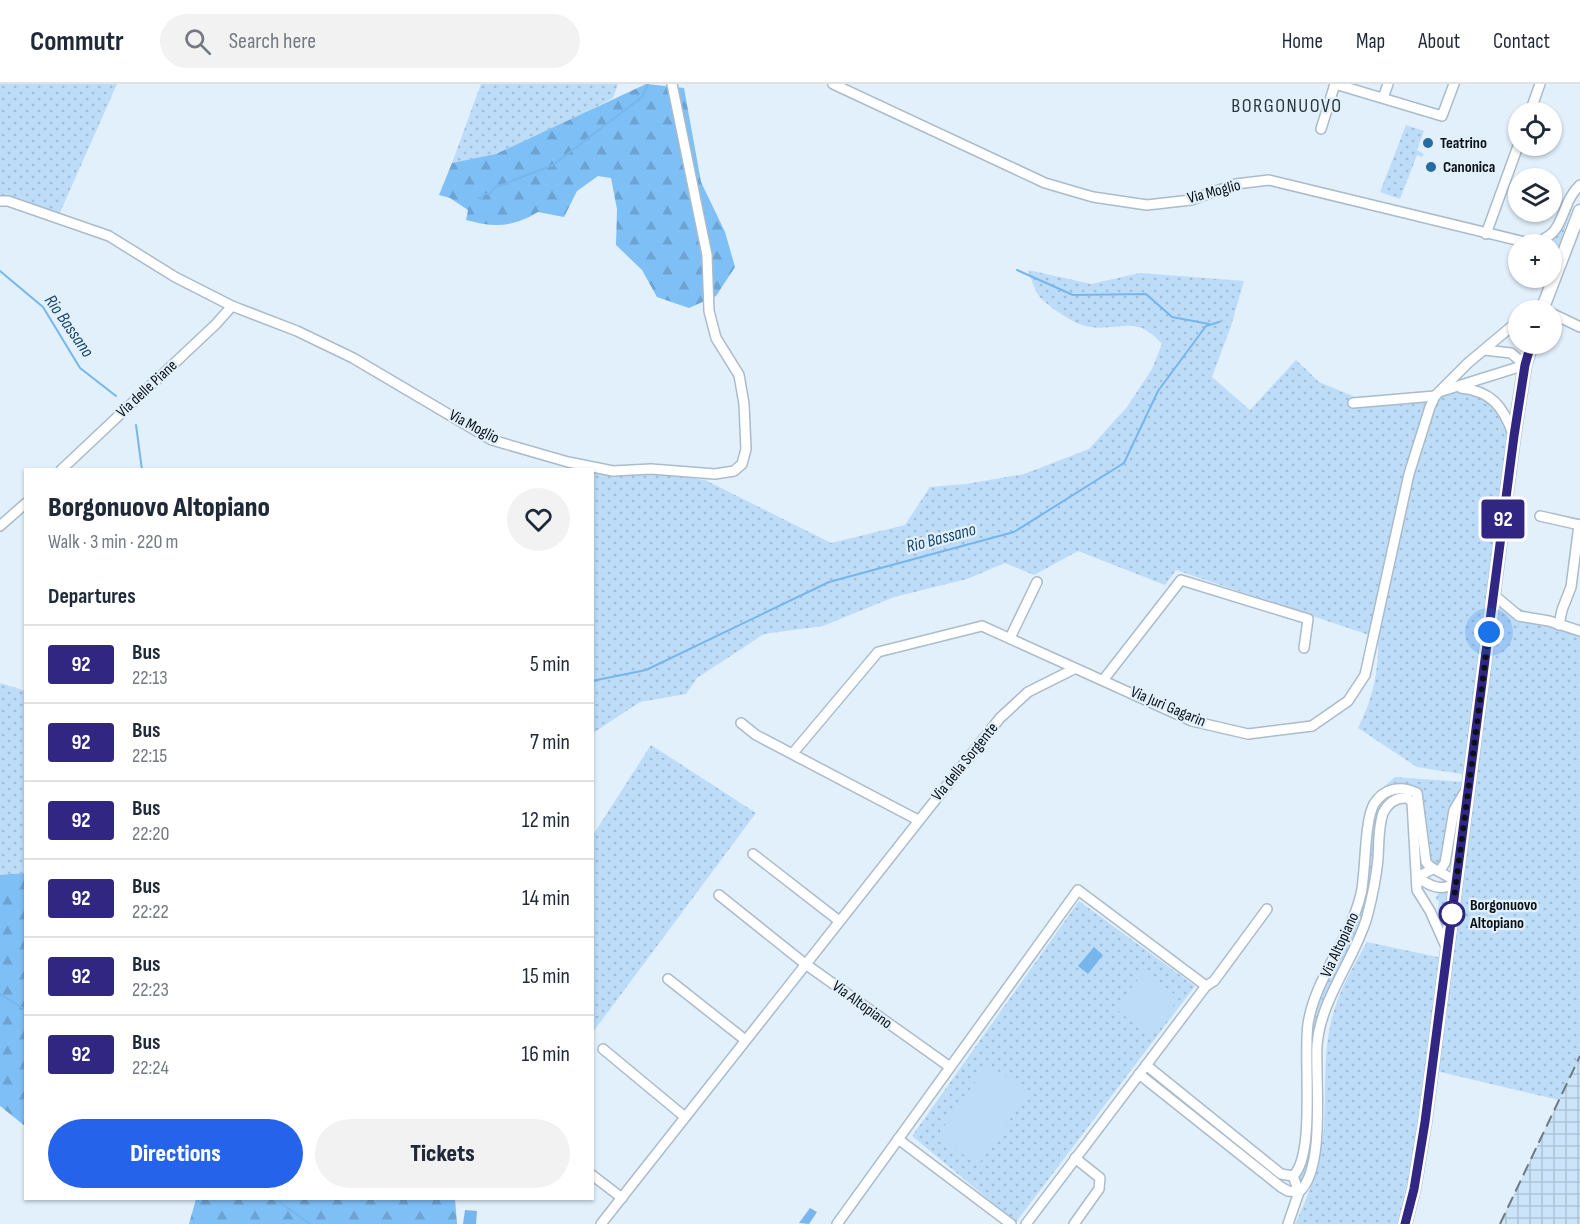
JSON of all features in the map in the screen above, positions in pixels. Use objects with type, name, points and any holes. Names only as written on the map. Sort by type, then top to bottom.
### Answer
[{"type":"main road","points":[[1547,300],[1580,211]]},
{"type":"main road","points":[[1405,1224],[1419,1156],[1514,436],[1529,354]]},
{"type":"street","name":"Via Moglio","points":[[0,201],[8,201],[109,236],[175,277],[232,306],[297,331],[353,358],[492,440],[568,462],[613,471],[651,469],[715,474],[734,471],[742,464],[746,449],[744,404],[739,375],[716,338],[709,311],[707,255],[672,84]]},
{"type":"street","name":"Via Moglio","points":[[833,84],[1045,183],[1093,197],[1147,205],[1191,200],[1236,184],[1269,180],[1529,243],[1544,241],[1553,235],[1580,184]]},
{"type":"street","points":[[1321,129],[1335,84],[1442,116],[1454,84]]},
{"type":"street","points":[[1383,98],[1388,84]]},
{"type":"street","points":[[1534,102],[1540,84]]},
{"type":"street","points":[[1486,234],[1514,156]]},
{"type":"street","name":"Via delle Piane","points":[[63,468],[208,332],[232,306]]},
{"type":"street","points":[[1562,319],[1580,327]]},
{"type":"street","name":"Via Juri Gagarin","points":[[793,753],[878,652],[982,626],[1074,669],[1104,679],[1192,721],[1248,734],[1312,726],[1348,701],[1359,687],[1370,663],[1408,474],[1437,394],[1508,329]]},
{"type":"street","points":[[1505,332],[1508,342]]},
{"type":"street","points":[[1484,350],[1508,353]]},
{"type":"street","points":[[1512,354],[1525,365]]},
{"type":"street","points":[[1353,403],[1437,394],[1525,365]]},
{"type":"street","points":[[1455,388],[1476,391],[1493,398],[1505,412],[1514,436]]},
{"type":"street","points":[[0,526],[24,504]]},
{"type":"street","points":[[1540,516],[1580,525],[1571,587],[1562,610],[1560,625]]},
{"type":"street","points":[[1104,679],[1180,580],[1308,619],[1304,648]]},
{"type":"street","points":[[1010,638],[1037,582]]},
{"type":"street","points":[[1494,595],[1519,616],[1580,631]]},
{"type":"street","name":"Via della Sorgente","points":[[838,920],[1000,718],[1028,692],[1074,669]]},
{"type":"street","points":[[741,723],[756,735],[918,820]]},
{"type":"street","points":[[1417,877],[1437,870],[1445,863],[1454,810],[1469,785]]},
{"type":"street","name":"Via Altopiano","points":[[1293,1176],[1302,1160],[1305,1135],[1306,1047],[1311,1010],[1354,919],[1361,893],[1372,811],[1381,797],[1392,789],[1405,787],[1417,793],[1426,862],[1437,870]]},
{"type":"street","name":"Via Altopiano","points":[[1288,1224],[1299,1192],[1309,1180],[1314,1153],[1318,1119],[1317,1044],[1321,1023],[1366,920],[1373,896],[1383,813],[1390,802],[1400,798],[1407,798],[1412,802],[1417,890],[1427,905],[1447,949]]},
{"type":"street","points":[[601,1224],[838,920],[753,854]]},
{"type":"street","points":[[1417,877],[1437,888],[1449,888],[1456,883],[1437,870]]},
{"type":"street","points":[[1427,905],[1437,888]]},
{"type":"street","points":[[837,1224],[1078,890],[1206,986]]},
{"type":"street","name":"Via Altopiano","points":[[718,895],[804,963],[950,1067]]},
{"type":"street","points":[[1026,1224],[1267,909]]},
{"type":"street","points":[[668,979],[744,1039]]},
{"type":"street","points":[[603,1049],[685,1117]]},
{"type":"street","points":[[1139,1074],[1281,1187],[1288,1191],[1299,1192],[1293,1176],[1281,1174],[1146,1065]]},
{"type":"street","points":[[898,1139],[1011,1224]]},
{"type":"street","points":[[1074,1224],[1100,1189],[1100,1178],[1075,1158]]},
{"type":"street","points":[[594,1177],[622,1198]]},
{"type":"shaded area","points":[[0,84],[117,84],[58,217],[18,205],[0,207]]},
{"type":"shaded area","points":[[481,84],[618,84],[613,98],[555,129],[494,154],[452,163]]},
{"type":"shaded area","points":[[1406,125],[1424,131],[1417,150],[1424,154],[1422,157],[1417,155],[1400,199],[1380,192]]},
{"type":"shaded area","points":[[1577,194],[1562,237],[1562,234],[1557,234]]},
{"type":"shaded area","points":[[1028,270],[1091,284],[1140,273],[1244,281],[1231,326],[1212,377],[1250,410],[1296,360],[1319,382],[1360,399],[1451,391],[1483,395],[1514,428],[1494,597],[1580,636],[1580,1057],[1559,1100],[1432,1070],[1402,1224],[1295,1224],[1311,1187],[1321,1150],[1327,1047],[1337,1001],[1367,942],[1447,959],[1474,776],[1417,767],[1358,728],[1368,706],[1374,684],[1378,638],[1176,570],[1165,585],[1078,551],[1034,575],[1005,563],[967,579],[894,597],[823,626],[764,634],[697,678],[686,694],[640,702],[594,732],[594,471],[656,473],[705,480],[831,543],[905,525],[930,487],[966,484],[1024,474],[1089,449],[1127,407],[1152,369],[1162,344],[1153,335],[1136,326],[1101,328],[1084,326],[1049,305],[1039,296]]},
{"type":"shaded area","points":[[0,683],[24,690],[24,873],[0,875]]},
{"type":"shaded area","points":[[651,745],[756,813],[594,1031],[594,833]]},
{"type":"shaded area","points":[[1395,777],[1463,782],[1453,806],[1440,864],[1432,865],[1428,853],[1423,806],[1419,794],[1412,786],[1399,785],[1381,793],[1379,791]]},
{"type":"shaded area","points":[[1400,791],[1416,796],[1424,870],[1420,871],[1415,803],[1390,798],[1375,854],[1364,917],[1323,1009],[1313,1150],[1306,1177],[1301,1185],[1299,1177],[1306,1158],[1313,1016],[1327,981],[1349,940],[1363,899],[1375,811],[1389,795]]},
{"type":"shaded area","points":[[1448,891],[1444,934],[1437,918],[1439,901],[1435,899],[1439,893]]},
{"type":"shaded area","points":[[1079,901],[1195,986],[1016,1222],[912,1136]]},
{"type":"shaded area","points":[[1094,947],[1103,955],[1088,974],[1078,966]]},
{"type":"shaded area","points":[[1145,971],[1179,998],[1149,1036],[1115,1008]]},
{"type":"shaded area","points":[[1580,1057],[1580,1224],[1500,1224],[1559,1100]]},
{"type":"shaded area","points":[[988,1064],[1029,1093],[978,1165],[937,1136]]},
{"type":"shaded area","points":[[810,1208],[817,1212],[809,1224],[799,1223]]},
{"type":"shaded area","points":[[465,1210],[477,1211],[476,1224],[463,1224]]},
{"type":"green space","points":[[646,84],[684,88],[701,182],[725,232],[735,267],[716,296],[689,308],[657,297],[642,270],[616,245],[617,209],[611,178],[598,176],[577,191],[564,217],[538,212],[520,221],[504,225],[466,220],[468,210],[450,198],[439,195],[452,163],[496,154]]},
{"type":"green space","points":[[24,873],[24,1125],[0,1106],[0,875]]},
{"type":"green space","points":[[196,1200],[455,1200],[457,1224],[189,1224]]},
{"type":"waterway","points":[[478,198],[482,199],[484,194],[490,194],[494,188],[553,165],[642,97],[648,84]]},
{"type":"waterway","points":[[1017,270],[1073,295],[1146,294],[1172,317],[1209,324]]},
{"type":"waterway","name":"Rio Bassano","points":[[0,271],[43,307],[80,368],[116,396]]},
{"type":"waterway","name":"Rio Bassano","points":[[594,681],[646,670],[829,582],[1014,532],[1124,463],[1158,391],[1206,326],[1219,322]]},
{"type":"waterway","name":"Rio Bassano","points":[[136,425],[142,468]]},
{"type":"waterway","points":[[0,994],[24,1009]]},
{"type":"waterway","points":[[277,1200],[310,1224]]},
{"type":"railway","points":[[1500,1224],[1580,1056]]},
{"type":"bus line","name":"92","points":[[1405,1224],[1414,1189],[1425,1122],[1514,436],[1528,354]]},
{"type":"place","name":"Teatrino","points":[[1428,143]]},
{"type":"place","name":"Canonica","points":[[1431,167]]},
{"type":"place","name":"Borgonuovo Altopiano","points":[[1452,914]]},
{"type":"district","name":"BORGONUOVO","points":[[1287,106]]},
{"type":"route","points":[[1452,914],[1489,632]]}]
